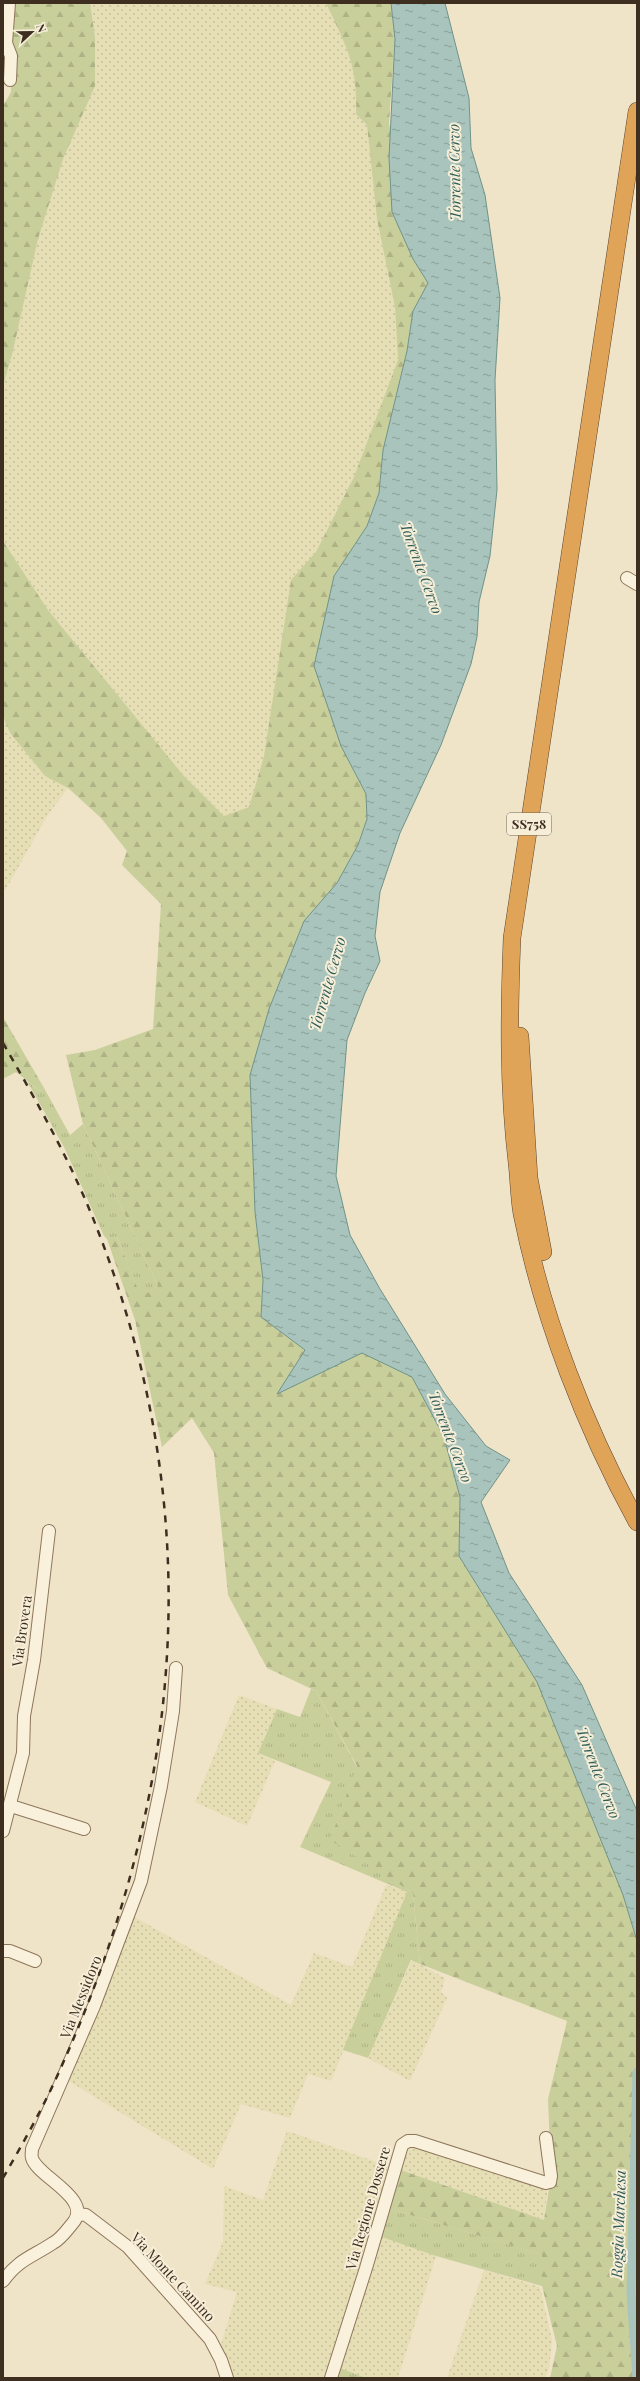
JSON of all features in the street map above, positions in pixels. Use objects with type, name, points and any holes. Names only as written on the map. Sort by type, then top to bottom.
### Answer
[{"type":"highway","name":"SS758","points":[[637,110],[513,930],[509,1030],[509,1082],[522,1214],[545,1302],[570,1376],[595,1436],[637,1522]]},
{"type":"highway","name":"SS758","points":[[637,177],[520,944],[522,1080],[526,1141],[529,1178],[543,1251],[556,1298],[580,1369],[609,1442],[637,1502]]},
{"type":"street","points":[[9,3],[6,43],[11,56],[10,80]]},
{"type":"street","name":"Via Brovera","points":[[3,1831],[11,1806],[24,1753],[24,1711],[34,1660],[49,1531]]},
{"type":"street","name":"Via Messidoro","points":[[78,2214],[77,2207],[72,2198],[36,2166],[31,2157],[32,2149],[94,2006],[141,1881],[161,1786],[173,1711],[176,1668]]},
{"type":"street","points":[[11,1806],[84,1829]]},
{"type":"street","points":[[3,1951],[10,1951],[35,1961]]},
{"type":"street","name":"Via Regione Dossere","points":[[331,2378],[366,2268],[402,2145],[408,2141],[416,2141],[546,2183],[550,2182],[551,2176],[546,2138]]},
{"type":"street","points":[[3,2281],[13,2268],[25,2258],[55,2243],[75,2221],[78,2214]]},
{"type":"street","name":"Via Monte Camino","points":[[78,2214],[86,2215],[128,2248],[210,2339],[230,2377]]},
{"type":"shaded area","points":[[90,3],[326,3],[350,54],[357,86],[357,114],[367,125],[377,219],[395,307],[398,360],[353,481],[315,556],[291,580],[265,752],[249,807],[224,816],[184,776],[48,610],[3,541],[3,386],[13,351],[37,242],[95,37]]},
{"type":"shaded area","points":[[3,716],[10,733],[45,776],[68,788],[47,816],[6,889],[3,890]]},
{"type":"shaded area","points":[[239,1695],[277,1709],[258,1753],[275,1761],[247,1826],[195,1802]]},
{"type":"shaded area","points":[[386,1885],[408,1892],[331,2081],[308,2074],[290,2118],[241,2104],[213,2169],[64,2078],[129,1914],[291,2005],[314,1953],[352,1967]]},
{"type":"shaded area","points":[[412,1960],[445,1978],[441,1992],[447,1998],[410,2081],[368,2058]]},
{"type":"shaded area","points":[[287,2131],[394,2168],[408,2141],[548,2186],[544,2220],[395,2168],[411,2246],[436,2256],[398,2378],[366,2378],[335,2366],[331,2378],[238,2378],[227,2376],[218,2354],[237,2292],[205,2284],[223,2242],[224,2186],[263,2200]]},
{"type":"shaded area","points":[[484,2270],[540,2287],[552,2340],[549,2369],[545,2378],[447,2378]]},
{"type":"green space","points":[[15,3],[90,3],[95,37],[95,86],[63,159],[38,239],[13,351],[3,386],[3,106],[11,92],[11,38]]},
{"type":"green space","points":[[326,3],[391,3],[395,39],[389,123],[413,259],[428,283],[413,311],[407,351],[383,450],[379,493],[367,526],[334,576],[341,746],[366,794],[367,819],[358,845],[337,883],[304,921],[250,1075],[255,1212],[263,1280],[261,1317],[362,1353],[412,1376],[444,1437],[460,1497],[459,1556],[537,1682],[623,1895],[637,1941],[637,2378],[550,2378],[557,2346],[542,2286],[542,2255],[384,2207],[395,2168],[544,2220],[551,2176],[548,2099],[567,2021],[420,1964],[413,1893],[330,1840],[357,1766],[316,1691],[267,1668],[228,1595],[214,1453],[192,1418],[162,1447],[135,1320],[107,1239],[117,1237],[141,1297],[158,1286],[83,1124],[66,1055],[95,1050],[153,1029],[161,904],[122,865],[127,851],[101,818],[68,788],[45,776],[10,733],[3,716],[3,541],[48,610],[184,776],[224,816],[249,807],[264,756],[291,580],[316,552],[354,477],[398,360],[395,307],[377,219],[367,125],[356,114],[353,69],[345,44]]},
{"type":"green space","points":[[3,1017],[44,1088],[40,1091],[16,1072],[3,1079]]},
{"type":"green space","points":[[27,1081],[40,1091],[44,1088],[70,1135],[83,1124],[158,1286],[141,1298],[117,1237],[107,1239],[104,1236],[65,1149]]},
{"type":"green space","points":[[311,1689],[316,1691],[357,1767],[331,1838],[413,1893],[420,1964],[411,1960],[368,2058],[343,2050],[407,1892],[300,1847],[331,1782],[258,1753],[277,1709],[300,1717]]},
{"type":"green space","points":[[384,2207],[543,2255],[542,2286],[436,2256],[376,2235]]},
{"type":"green space","points":[[335,2366],[366,2378],[331,2378]]},
{"type":"water","name":"Torrente Cervo","points":[[391,3],[445,3],[469,98],[471,148],[485,195],[500,298],[495,380],[497,490],[490,556],[479,602],[477,637],[471,664],[441,745],[400,833],[380,892],[375,936],[380,961],[365,993],[347,1040],[336,1176],[350,1235],[380,1289],[445,1394],[486,1446],[510,1460],[481,1502],[509,1573],[582,1685],[637,1811],[637,1941],[623,1895],[537,1682],[459,1556],[460,1497],[444,1437],[412,1377],[362,1353],[277,1394],[305,1350],[261,1317],[263,1280],[255,1212],[250,1075],[269,1009],[304,921],[337,883],[358,845],[367,819],[366,794],[341,746],[314,666],[334,576],[367,526],[379,493],[383,450],[407,351],[413,311],[428,283],[413,259],[392,212],[389,158],[395,39]]},
{"type":"waterway","name":"Roggia Marchesa","points":[[637,2072],[631,2293],[637,2378]]},
{"type":"railway","points":[[3,1043],[42,1112],[78,1182],[98,1231],[133,1338],[156,1444],[167,1550],[167,1655],[156,1760],[133,1864],[101,1968],[59,2072],[40,2112],[3,2178]]}]
